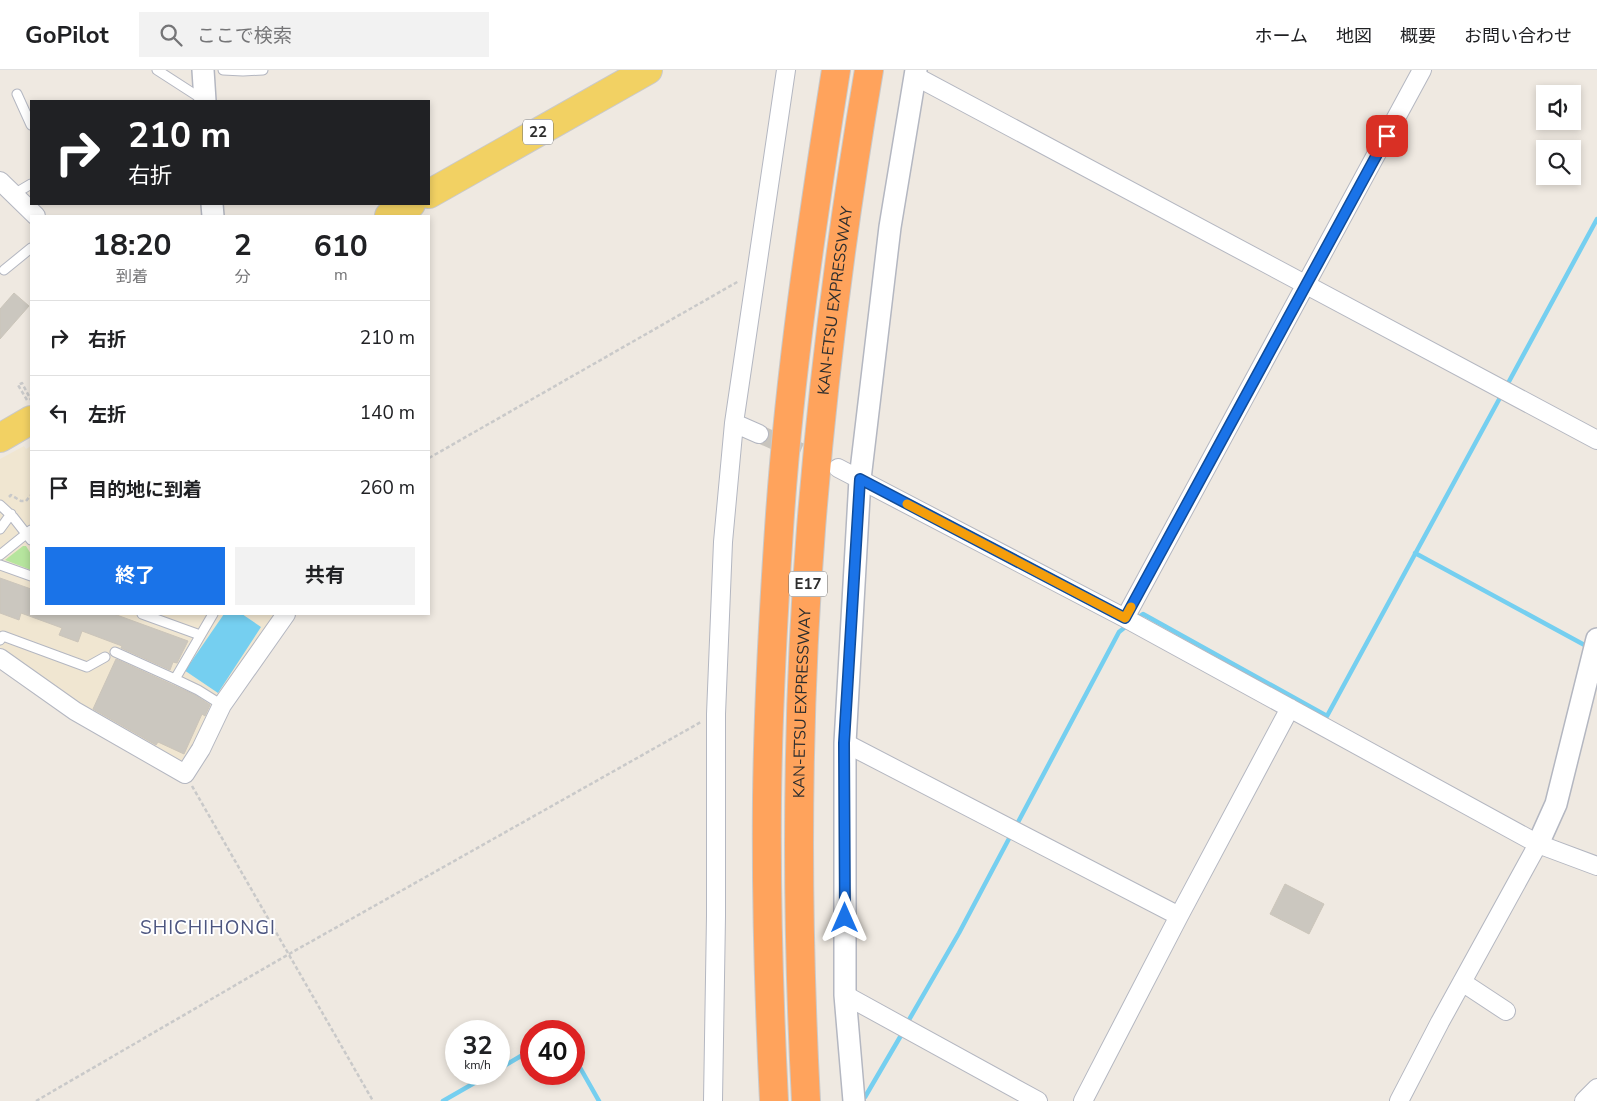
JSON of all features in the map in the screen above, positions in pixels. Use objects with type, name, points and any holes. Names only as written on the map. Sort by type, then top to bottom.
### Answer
[{"type":"highway","name":"KAN-ETSU EXPRESSWAY","points":[[774,1101],[767,929],[767,798],[779,528],[794,375],[812,231],[836,70]]},
{"type":"highway","name":"KAN-ETSU EXPRESSWAY","points":[[806,1101],[799,925],[799,801],[803,672],[811,530],[824,396],[838,284],[869,70]]},
{"type":"main road","name":"22","points":[[430,193],[648,70]]},
{"type":"main road","points":[[391,215],[410,205]]},
{"type":"main road","points":[[0,438],[28,408]]},
{"type":"street","points":[[203,70],[205,100]]},
{"type":"street","points":[[712,1101],[716,916],[716,714],[723,542],[734,423],[786,70]]},
{"type":"street","points":[[1125,618],[1422,70]]},
{"type":"street","points":[[854,1101],[845,995],[844,743],[860,479],[890,227],[916,73],[1597,440]]},
{"type":"street","points":[[0,181],[7,198],[34,215]]},
{"type":"street","points":[[734,423],[759,434]]},
{"type":"street","points":[[838,468],[1125,618],[1538,844],[1597,866]]},
{"type":"street","points":[[0,658],[75,712],[185,774],[201,749],[222,705],[285,615]]},
{"type":"street","points":[[1399,1101],[1538,844],[1556,804],[1597,639]]},
{"type":"street","points":[[1083,1101],[1290,708]]},
{"type":"street","points":[[844,743],[1179,916]]},
{"type":"street","points":[[1462,982],[1506,1011]]},
{"type":"street","points":[[845,995],[1038,1101]]},
{"type":"street","points":[[1584,1101],[1597,1088]]},
{"type":"lane","points":[[157,70],[203,100]]},
{"type":"lane","points":[[223,70],[243,72],[263,70]]},
{"type":"lane","points":[[17,94],[30,122]]},
{"type":"lane","points":[[7,198],[30,185]]},
{"type":"lane","points":[[4,270],[30,249]]},
{"type":"lane","points":[[0,555],[30,534],[1,506]]},
{"type":"lane","points":[[0,529],[11,514]]},
{"type":"lane","points":[[0,565],[30,576]]},
{"type":"lane","points":[[145,615],[200,635]]},
{"type":"lane","points":[[175,679],[212,615]]},
{"type":"lane","points":[[0,640],[3,636],[87,668],[105,657]]},
{"type":"lane","points":[[115,652],[198,690],[222,705]]},
{"type":"path","points":[[430,457],[756,272]]},
{"type":"path","points":[[28,408],[18,385],[22,383],[30,398]]},
{"type":"path","points":[[1,506],[11,495],[21,501],[26,501],[30,496]]},
{"type":"path","points":[[36,1101],[289,954],[716,714]]},
{"type":"path","points":[[185,774],[373,1101]]},
{"type":"shaded area","points":[[24,446],[26,449],[30,447],[30,615],[279,615],[185,765],[78,707],[0,649],[0,459]]},
{"type":"green space","points":[[23,546],[26,546],[30,552],[30,570],[5,560]]},
{"type":"water","points":[[223,615],[243,615],[261,627],[218,693],[184,670]]},
{"type":"building","points":[[14,293],[29,306],[0,339],[0,309]]},
{"type":"building","points":[[0,578],[30,589],[30,615],[117,615],[188,641],[177,663],[173,662],[170,670],[121,648],[122,646],[82,631],[78,642],[59,635],[62,628],[21,613],[19,620],[0,613]]},
{"type":"building","points":[[116,659],[195,695],[210,705],[205,716],[202,714],[184,754],[158,742],[156,745],[93,709]]},
{"type":"building","points":[[1285,884],[1324,904],[1309,934],[1270,914]]},
{"type":"waterway","points":[[1506,387],[1597,219]]},
{"type":"waterway","points":[[1135,620],[1143,614],[1327,716],[1502,394]]},
{"type":"waterway","points":[[1415,553],[1590,648]]},
{"type":"waterway","points":[[1016,826],[1119,632],[1129,624]]},
{"type":"waterway","points":[[906,1025],[959,933],[1012,833]]},
{"type":"waterway","points":[[861,1097],[865,1097],[903,1032]]},
{"type":"waterway","points":[[510,1062],[520,1057]]},
{"type":"waterway","points":[[585,1076],[599,1101]]},
{"type":"waterway","points":[[443,1101],[471,1085]]},
{"type":"tunnel","points":[[759,434],[826,463]]},
{"type":"slow traffic","points":[[907,504],[1125,618],[1131,607]]},
{"type":"district","name":"SHICHIHONGI","points":[[208,928]]},
{"type":"route","points":[[845,918],[844,743],[860,479],[1125,618],[1387,136]]}]
